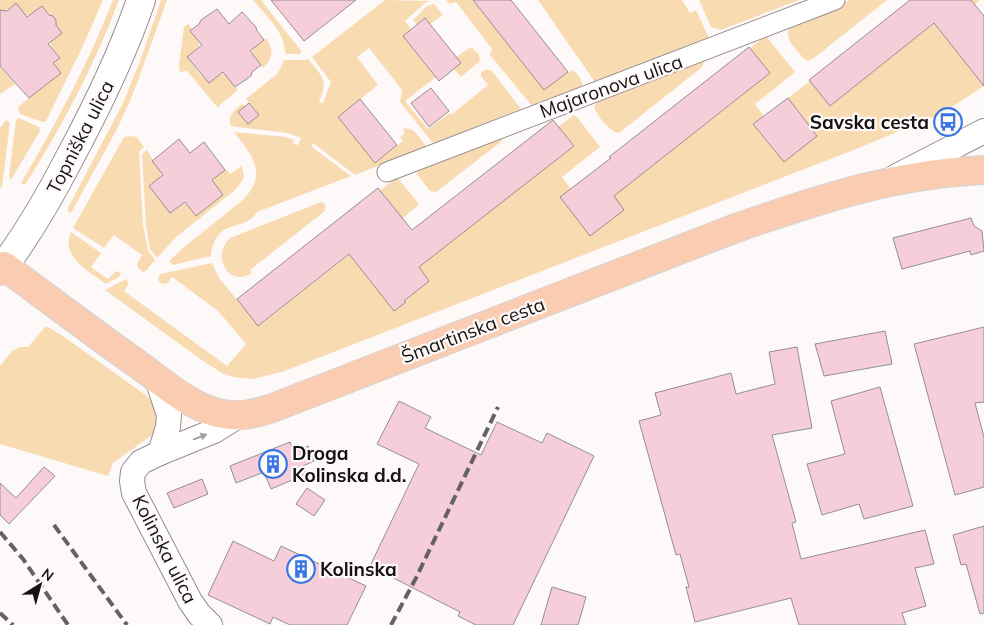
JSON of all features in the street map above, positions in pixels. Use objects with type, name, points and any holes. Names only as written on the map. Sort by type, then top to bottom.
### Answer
[{"type":"main road","name":"Topniška ulica","points":[[1,266],[42,210],[96,110],[123,49],[141,0]]},
{"type":"main road","name":"Šmartinska cesta","points":[[1,266],[197,405],[218,413],[238,416],[274,407],[736,228],[840,194],[884,182],[932,174],[984,170]]},
{"type":"street","name":"Majaronova ulica","points":[[387,172],[835,0]]},
{"type":"street","points":[[884,182],[984,131]]},
{"type":"street","points":[[157,378],[169,415],[168,427],[160,452]]},
{"type":"street","name":"Kolinska ulica","points":[[210,625],[190,601],[134,493],[133,472],[141,462],[160,452],[214,431],[238,416]]},
{"type":"shaded area","points":[[0,0],[103,0],[46,121],[43,122],[20,114],[18,107],[60,73],[53,63],[60,58],[51,47],[51,42],[62,32],[56,25],[56,20],[42,7],[30,15],[26,15],[16,4],[0,14]]},
{"type":"shaded area","points":[[113,0],[119,0],[88,72],[65,118],[25,185],[21,183],[71,93]]},
{"type":"shaded area","points":[[161,0],[167,0],[129,103],[116,131],[71,213],[67,210],[124,101]]},
{"type":"shaded area","points":[[253,0],[261,0],[302,52],[299,54],[285,53],[282,38],[278,31]]},
{"type":"shaded area","points":[[385,0],[431,1],[425,3],[405,21],[411,29],[403,36],[436,77],[405,101],[428,129],[450,113],[452,114],[488,85],[481,76],[481,72],[486,69],[492,71],[521,109],[435,143],[432,142],[400,102],[402,90],[369,48],[357,57],[378,85],[338,117],[375,163],[403,141],[400,137],[405,133],[403,129],[407,128],[413,131],[426,146],[355,175],[313,143],[312,147],[351,176],[257,212],[252,218],[225,230],[219,235],[214,243],[211,256],[173,265],[169,261],[244,199],[251,190],[255,181],[255,164],[247,149],[234,132],[286,137],[294,140],[293,144],[298,145],[301,138],[287,133],[231,126],[230,119],[232,113],[242,104],[245,106],[238,112],[248,124],[259,115],[246,99],[278,73],[284,60],[308,59],[320,74],[324,83],[319,102],[323,103],[331,82],[312,57]]},
{"type":"shaded area","points":[[446,0],[473,0],[544,89],[572,70],[579,77],[583,87],[535,107],[532,106],[490,55],[492,49],[456,2],[450,4]]},
{"type":"shaded area","points":[[538,0],[682,0],[690,13],[696,10],[709,38],[603,85],[595,82]]},
{"type":"shaded area","points":[[699,0],[799,0],[721,30],[711,27]]},
{"type":"shaded area","points":[[850,0],[887,0],[814,58],[808,61],[804,59],[790,41],[788,32],[790,27],[795,21]]},
{"type":"shaded area","points":[[963,0],[980,0],[952,22],[984,86],[941,114],[851,151],[282,372],[252,379],[233,377],[222,373],[105,290],[126,279],[129,283],[124,291],[227,366],[246,344],[218,311],[172,277],[168,283],[162,284],[158,280],[160,274],[212,263],[219,278],[259,326],[399,215],[380,191],[397,177],[419,204],[403,218],[405,221],[368,254],[362,270],[395,311],[407,301],[406,299],[429,281],[398,241],[432,257],[573,146],[558,127],[574,115],[600,147],[562,177],[571,189],[611,158],[631,183],[770,73],[750,48],[766,36],[795,72],[755,104],[764,116],[753,124],[784,162],[817,136],[788,98],[810,81],[830,106]]},
{"type":"shaded area","points":[[434,4],[443,15],[430,24],[425,18],[417,25],[413,20],[427,6]]},
{"type":"shaded area","points":[[188,24],[199,42],[199,47],[187,57],[198,72],[209,83],[221,74],[225,74],[238,90],[218,108],[187,71],[180,72],[179,65],[184,27]]},
{"type":"shaded area","points":[[266,38],[271,54],[269,61],[263,68],[252,53],[252,49]]},
{"type":"shaded area","points":[[471,47],[479,54],[480,61],[461,77],[454,69],[461,63],[456,57]]},
{"type":"shaded area","points":[[704,60],[701,68],[619,133],[607,126],[594,107],[600,97]]},
{"type":"shaded area","points":[[0,67],[15,84],[2,93],[0,93]]},
{"type":"shaded area","points":[[19,118],[39,127],[40,131],[11,180],[9,176],[16,120]]},
{"type":"shaded area","points":[[6,120],[10,123],[2,187],[0,188],[0,128]]},
{"type":"shaded area","points":[[502,136],[502,141],[436,192],[430,191],[417,174],[418,169]]},
{"type":"shaded area","points":[[124,137],[137,137],[144,147],[139,152],[143,225],[148,250],[155,260],[143,272],[138,268],[137,264],[142,255],[114,235],[104,248],[73,228]]},
{"type":"shaded area","points":[[147,150],[152,161],[161,172],[161,177],[149,186],[170,213],[186,204],[196,216],[214,183],[214,179],[226,169],[230,174],[242,166],[244,176],[235,190],[176,237],[157,258],[150,249],[146,226],[142,154]]},
{"type":"shaded area","points":[[321,202],[325,204],[325,211],[250,270],[252,273],[244,277],[236,277],[225,268],[222,254],[224,246],[230,238]]},
{"type":"shaded area","points":[[71,232],[101,253],[91,267],[108,279],[116,271],[121,273],[119,277],[106,284],[78,262],[69,249]]},
{"type":"shaded area","points":[[46,326],[147,396],[161,408],[155,433],[113,463],[108,476],[0,444],[0,366],[12,351],[20,347],[28,347]]},
{"type":"building","points":[[271,0],[356,0],[304,41]]},
{"type":"building","points":[[473,0],[511,0],[568,72],[544,90]]},
{"type":"building","points":[[910,0],[971,0],[984,16],[984,86],[934,23],[830,106],[809,80]]},
{"type":"building","points":[[16,3],[27,17],[42,6],[56,20],[56,25],[62,33],[48,44],[60,58],[53,63],[61,73],[29,98],[0,66],[0,10],[7,11]]},
{"type":"building","points":[[217,9],[229,24],[242,12],[256,27],[264,40],[250,51],[261,65],[252,72],[251,76],[235,87],[223,72],[209,83],[187,57],[202,45],[190,31],[201,20]]},
{"type":"building","points":[[425,18],[461,63],[439,81],[403,36]]},
{"type":"building","points":[[749,47],[770,73],[614,196],[624,210],[590,236],[560,197]]},
{"type":"building","points":[[431,88],[449,111],[429,127],[411,103]]},
{"type":"building","points":[[788,98],[817,136],[784,162],[753,124]]},
{"type":"building","points":[[360,99],[397,145],[375,163],[338,117]]},
{"type":"building","points":[[249,103],[259,115],[248,124],[238,112]]},
{"type":"building","points":[[553,120],[574,146],[419,267],[429,281],[394,311],[349,254],[258,326],[237,299],[378,188],[412,230]]},
{"type":"building","points":[[179,139],[190,153],[204,142],[225,170],[212,180],[223,195],[196,216],[185,202],[170,213],[149,186],[163,175],[152,161]]},
{"type":"building","points":[[971,218],[974,226],[982,231],[984,251],[971,255],[970,251],[902,269],[893,238]]},
{"type":"building","points":[[984,327],[984,402],[975,403],[984,437],[984,487],[955,495],[914,344]]},
{"type":"building","points":[[885,331],[892,364],[824,376],[815,344]]},
{"type":"building","points":[[797,347],[812,428],[772,435],[796,522],[792,523],[801,559],[925,530],[934,564],[915,568],[926,606],[902,613],[906,625],[799,625],[791,598],[695,622],[686,587],[689,587],[680,554],[676,555],[639,421],[661,415],[655,393],[731,373],[736,394],[775,384],[769,352]]},
{"type":"building","points":[[880,387],[913,506],[864,519],[859,504],[822,515],[807,464],[845,454],[831,401]]},
{"type":"building","points":[[399,401],[431,417],[425,428],[481,455],[497,422],[542,443],[547,433],[594,456],[513,625],[476,625],[458,616],[460,612],[370,566],[419,464],[377,444]]},
{"type":"building","name":"Droga Kolinska d.d.","points":[[290,442],[294,452],[308,446],[314,461],[303,466],[306,474],[271,489],[264,472],[236,483],[230,466]]},
{"type":"building","points":[[44,467],[55,476],[9,524],[0,515],[0,483],[16,498]]},
{"type":"building","points":[[202,479],[208,494],[174,508],[167,493]]},
{"type":"building","points":[[307,488],[325,500],[314,516],[296,504]]},
{"type":"building","points":[[984,526],[984,613],[980,614],[966,564],[961,565],[953,535]]},
{"type":"building","name":"Kolinska","points":[[233,541],[274,561],[281,546],[366,586],[347,625],[290,625],[273,617],[270,624],[208,595]]},
{"type":"building","points":[[552,587],[586,597],[578,625],[541,625]]},
{"type":"railway","points":[[391,625],[416,578],[498,407]]},
{"type":"railway","points":[[54,525],[127,625]]},
{"type":"railway","points":[[0,532],[23,559],[68,625]]},
{"type":"railway","points":[[0,613],[13,625]]},
{"type":"place","name":"Savska cesta","points":[[948,122]]},
{"type":"place","name":"Droga Kolinska d.d.","points":[[273,464]]},
{"type":"place","name":"Kolinska","points":[[301,569]]}]
